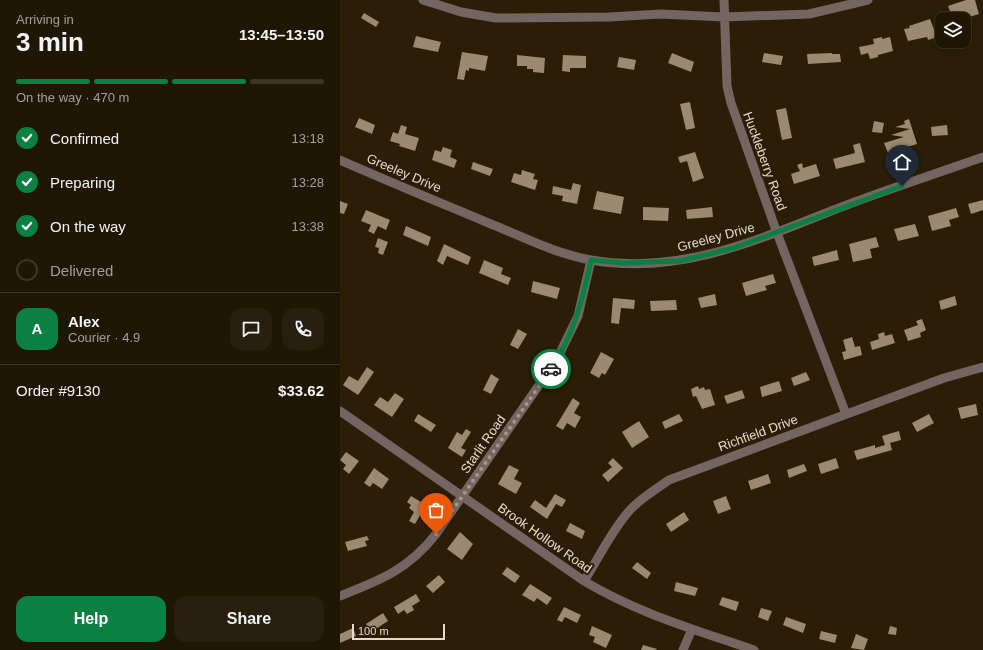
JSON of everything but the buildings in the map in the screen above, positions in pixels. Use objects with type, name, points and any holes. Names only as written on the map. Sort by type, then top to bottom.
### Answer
[{"type":"street","points":[[423,0],[461,12],[496,18],[609,17],[661,14],[724,17],[809,14],[868,0]]},
{"type":"street","name":"Huckleberry Road","points":[[724,0],[727,86],[731,103],[777,233],[846,414]]},
{"type":"street","name":"Greeley Drive","points":[[340,160],[530,240],[572,256],[591,260],[624,263],[680,261],[734,248],[777,233],[832,210],[983,157]]},
{"type":"street","name":"Starlit Road","points":[[340,596],[390,575],[413,560],[436,534],[557,359],[578,316],[591,260]]},
{"type":"street","name":"Richfield Drive","points":[[584,581],[630,509],[669,480],[944,378],[983,367]]},
{"type":"street","name":"Brook Hollow Road","points":[[340,411],[584,581],[609,596],[754,650]]},
{"type":"street","points":[[683,650],[692,628]]},
{"type":"way so far","points":[[436,534],[551,369]]},
{"type":"route","points":[[551,369],[569,338],[578,316],[591,260],[624,263],[680,261],[734,248],[777,233],[832,210],[902,186]]}]
